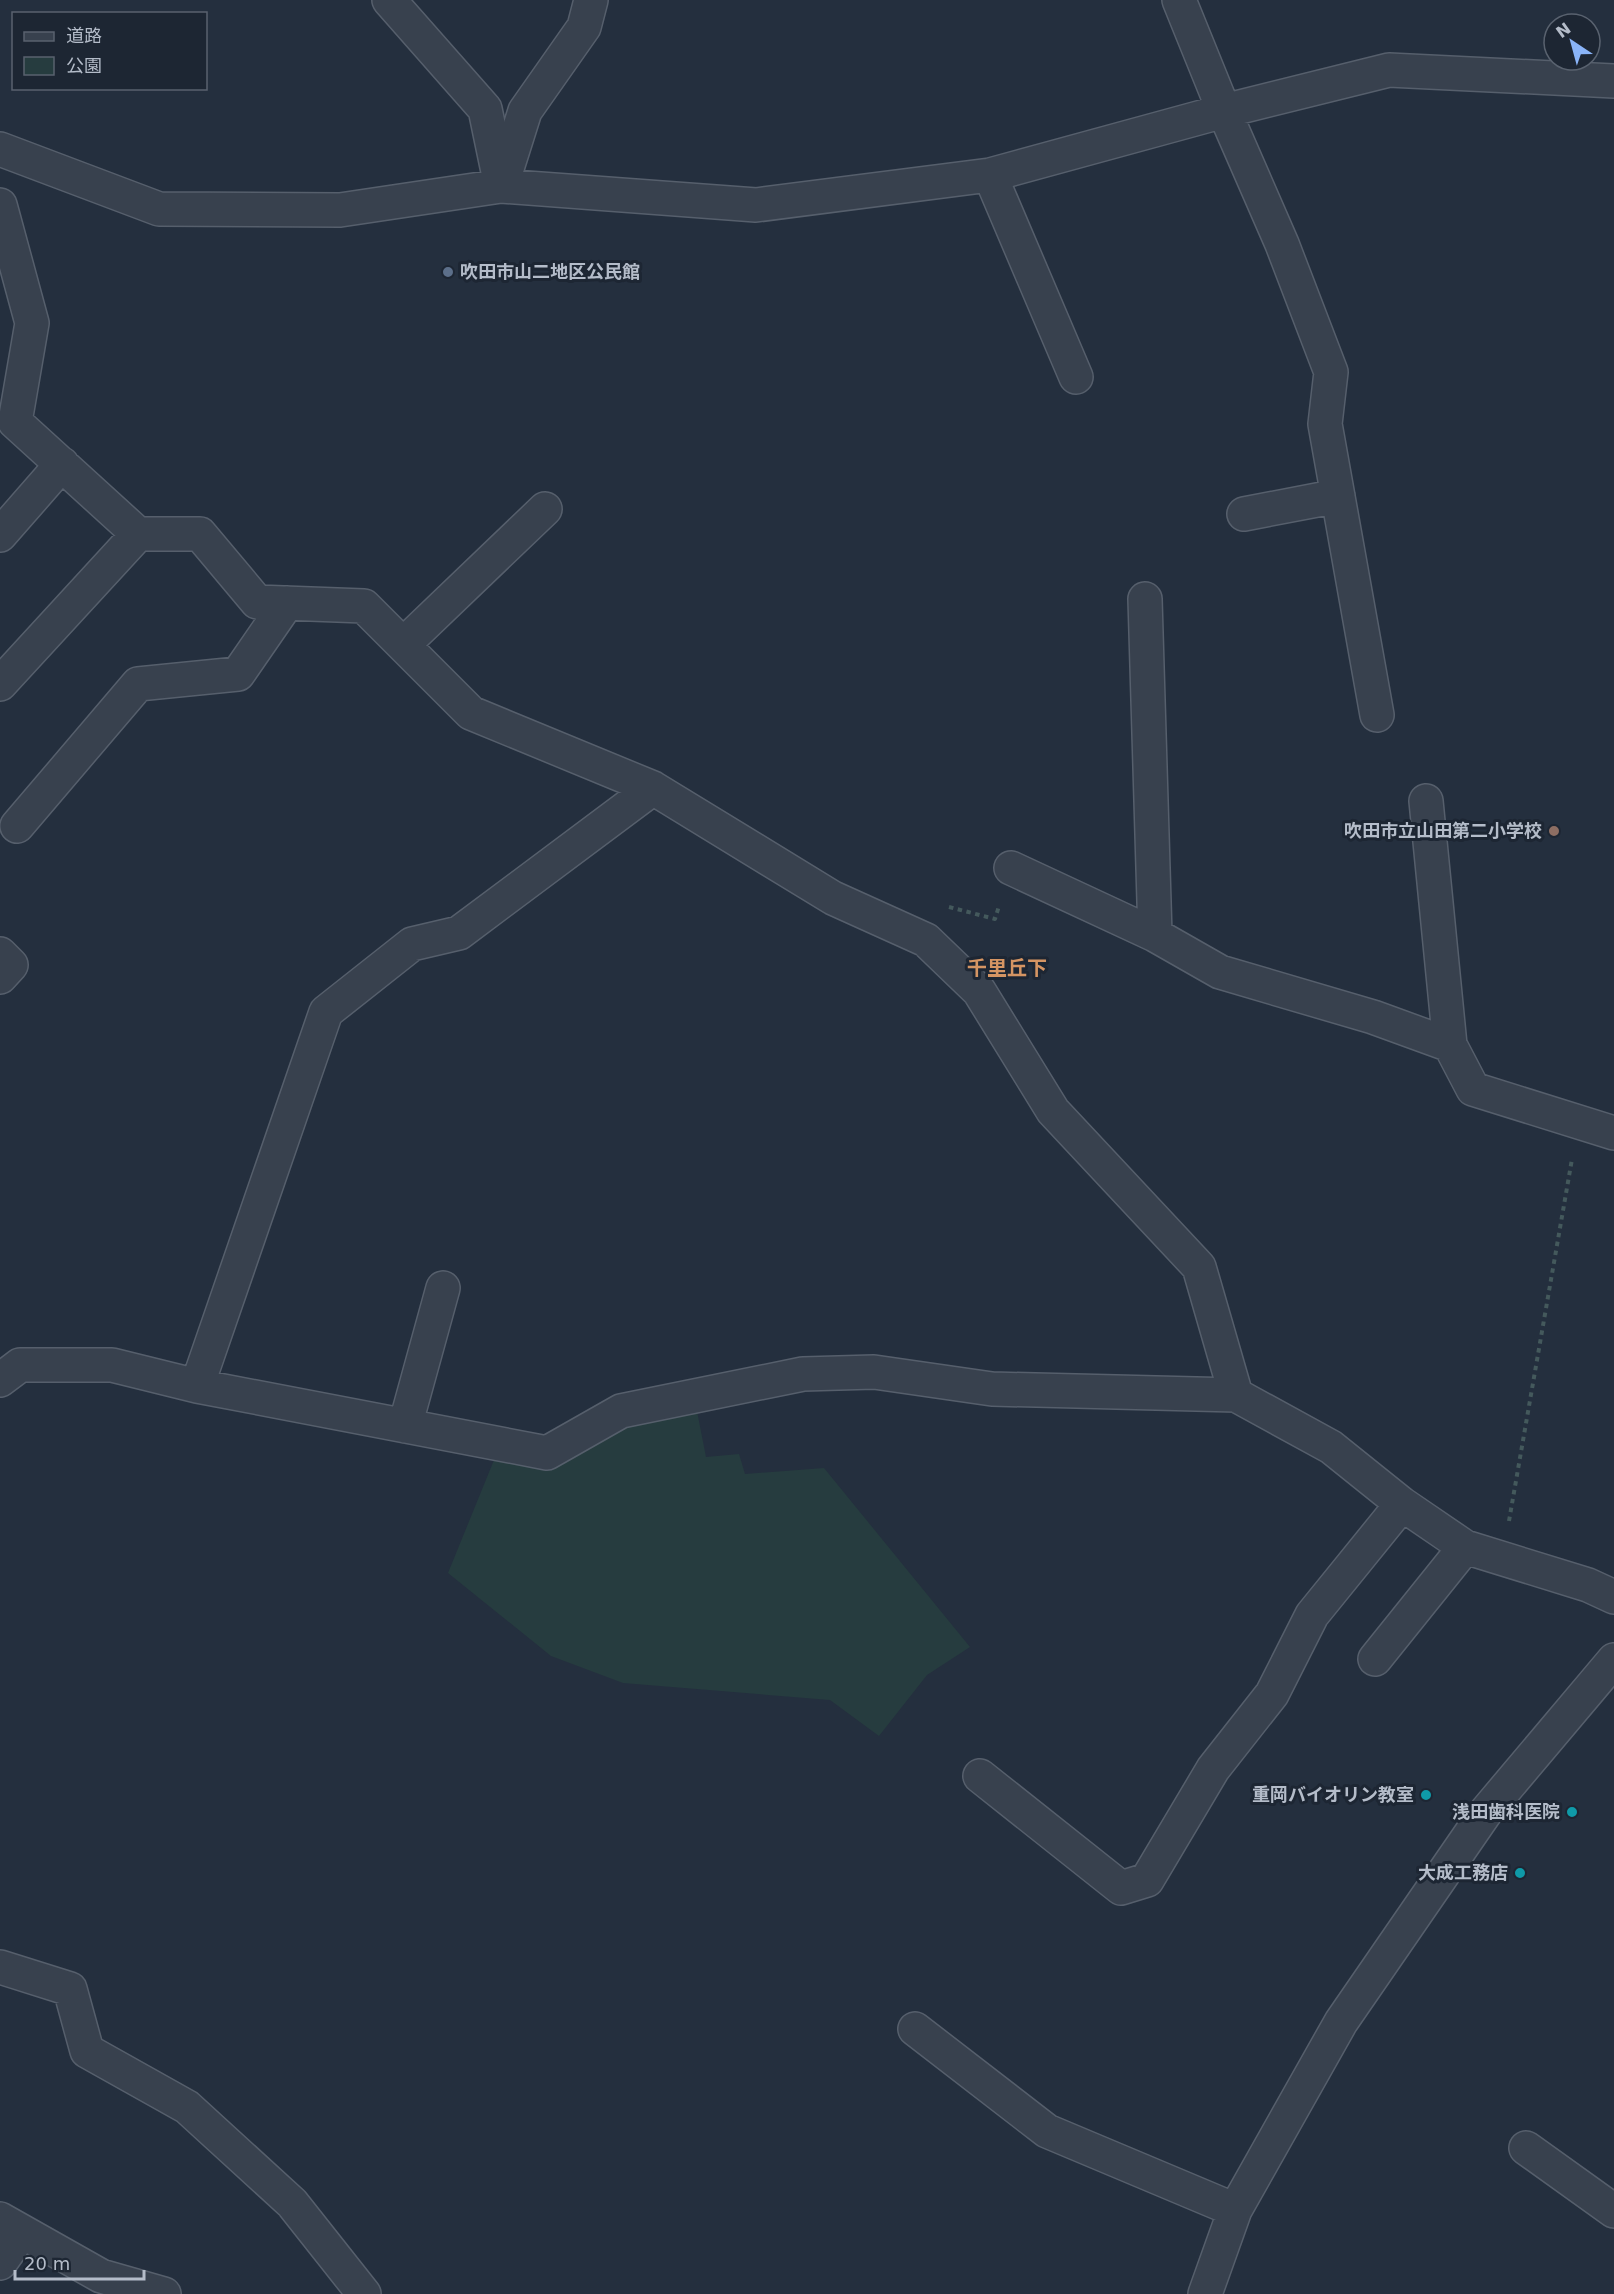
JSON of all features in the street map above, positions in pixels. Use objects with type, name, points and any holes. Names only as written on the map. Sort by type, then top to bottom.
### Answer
[{"type":"street","points":[[389,0],[485,110],[501,186]]},
{"type":"street","points":[[501,186],[525,111],[584,27],[591,0]]},
{"type":"street","points":[[1179,0],[1282,244],[1331,372],[1325,424],[1377,716]]},
{"type":"street","points":[[0,156],[159,209],[340,210],[501,186],[756,205],[990,175],[1224,111],[1389,70],[1614,81]]},
{"type":"street","points":[[990,175],[1076,377]]},
{"type":"street","points":[[0,205],[32,323],[15,422],[138,534],[200,534],[257,602],[364,606],[471,713],[653,788],[833,898],[926,940],[979,991],[1053,1111],[1199,1267],[1236,1395]]},
{"type":"street","points":[[0,535],[62,464]]},
{"type":"street","points":[[1244,514],[1338,496]]},
{"type":"street","points":[[404,645],[545,509]]},
{"type":"street","points":[[0,684],[138,534]]},
{"type":"street","points":[[1145,599],[1155,934]]},
{"type":"street","points":[[17,826],[138,684],[238,674],[287,603]]},
{"type":"street","points":[[197,1386],[326,1012],[412,944],[459,933],[653,788]]},
{"type":"street","points":[[1426,801],[1450,1044],[1473,1089],[1614,1133]]},
{"type":"street","points":[[1011,868],[1155,934],[1220,972],[1373,1017],[1450,1044]]},
{"type":"street","points":[[0,954],[11,965],[0,977]]},
{"type":"street","points":[[405,1426],[443,1287]]},
{"type":"street","points":[[0,1380],[20,1365],[112,1365],[197,1386],[548,1453],[621,1411],[803,1374],[874,1372],[992,1389],[1236,1395],[1331,1447],[1402,1504],[1465,1547],[1588,1585],[1614,1597]]},
{"type":"street","points":[[980,1776],[1120,1888],[1147,1881],[1213,1769],[1272,1694],[1311,1615],[1402,1504]]},
{"type":"street","points":[[1375,1659],[1465,1547]]},
{"type":"street","points":[[1205,2294],[1235,2210],[1341,2022],[1485,1813],[1614,1660]]},
{"type":"street","points":[[0,1967],[70,1989],[87,2051],[187,2107],[292,2203],[364,2294]]},
{"type":"street","points":[[915,2028],[1047,2131],[1235,2210]]},
{"type":"street","points":[[1526,2148],[1614,2211]]},
{"type":"street","points":[[0,2262],[11,2225],[101,2276],[164,2294]]},
{"type":"path","points":[[1502,1558],[1578,1123]]},
{"type":"green space","points":[[696,1406],[706,1457],[739,1454],[745,1474],[824,1468],[970,1647],[927,1675],[879,1736],[830,1700],[623,1683],[551,1656],[448,1573],[494,1460],[628,1421]]},
{"type":"place","name":"吹田市山二地区公民館","points":[[448,272]]},
{"type":"place","name":"吹田市立山田第二小学校","points":[[1554,831]]},
{"type":"place","name":"重岡バイオリン教室","points":[[1426,1795]]},
{"type":"place","name":"浅田歯科医院","points":[[1572,1812]]},
{"type":"place","name":"大成工務店","points":[[1520,1873]]},
{"type":"district","name":"千里丘下","points":[[1007,968]]}]
